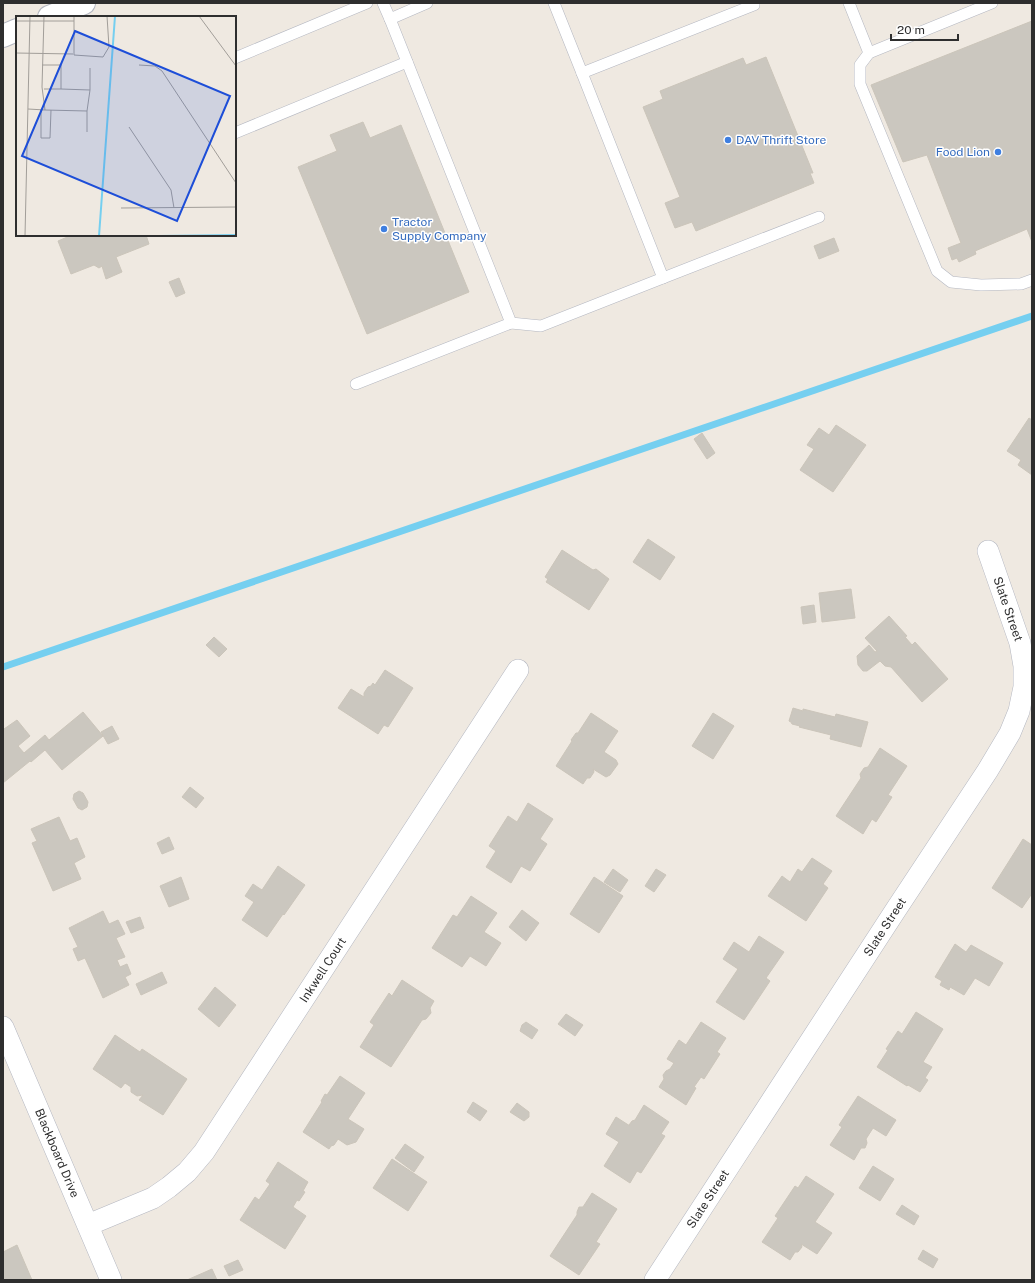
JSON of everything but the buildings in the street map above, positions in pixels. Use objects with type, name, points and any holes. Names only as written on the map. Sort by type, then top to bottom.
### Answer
[{"type":"main road","points":[[52,16],[84,3]]},
{"type":"main road","points":[[3,36],[16,30]]},
{"type":"street","name":"Slate Street","points":[[655,1280],[988,770],[1010,733],[1019,711],[1024,687],[1024,666],[1020,644],[988,551]]},
{"type":"street","name":"Inkwell Court","points":[[88,1225],[153,1198],[187,1172],[204,1152],[518,670]]},
{"type":"street","name":"Blackboard Drive","points":[[3,1027],[111,1280]]},
{"type":"lane","points":[[236,58],[367,3]]},
{"type":"lane","points":[[384,3],[511,323]]},
{"type":"lane","points":[[390,19],[427,3]]},
{"type":"lane","points":[[554,3],[663,278]]},
{"type":"lane","points":[[582,73],[754,5],[754,3]]},
{"type":"lane","points":[[849,3],[869,53]]},
{"type":"lane","points":[[992,3],[869,53],[860,65],[860,84],[937,271],[952,282],[981,285],[1021,284],[1032,280]]},
{"type":"lane","points":[[236,133],[407,62]]},
{"type":"lane","points":[[356,384],[511,323],[541,326],[819,216]]},
{"type":"waterway","points":[[3,667],[1032,316]]},
{"type":"place","name":"DAV Thrift Store","points":[[728,140]]},
{"type":"place","name":"Food Lion","points":[[998,152]]},
{"type":"place","name":"Tractor Supply Company","points":[[384,229]]}]
